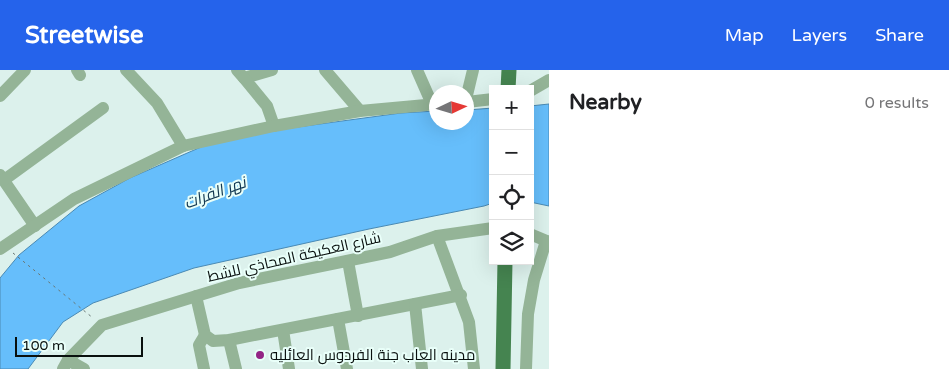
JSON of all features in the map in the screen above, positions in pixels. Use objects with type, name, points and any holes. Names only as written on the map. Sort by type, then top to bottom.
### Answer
[{"type":"main road","points":[[508,85],[509,70]]},
{"type":"main road","points":[[503,369],[505,265]]},
{"type":"street","points":[[0,96],[25,70]]},
{"type":"street","points":[[126,70],[157,103],[183,146]]},
{"type":"street","points":[[240,74],[272,70]]},
{"type":"street","points":[[325,70],[360,111]]},
{"type":"street","points":[[417,70],[429,94]]},
{"type":"street","points":[[469,85],[473,70]]},
{"type":"street","points":[[240,74],[266,106],[274,126]]},
{"type":"street","points":[[534,87],[545,77]]},
{"type":"street","points":[[474,101],[489,99]]},
{"type":"street","points":[[0,250],[74,199],[183,146],[274,126],[360,111],[429,104]]},
{"type":"street","points":[[35,226],[2,178],[103,108]]},
{"type":"street","name":"شارع العكيكة المحاذي للشط","points":[[66,365],[102,325],[239,283],[390,252],[437,236],[489,229]]},
{"type":"street","points":[[437,236],[461,295],[469,322],[474,369]]},
{"type":"street","points":[[526,369],[528,314],[534,280],[547,241],[534,236]]},
{"type":"street","points":[[348,261],[358,316]]},
{"type":"street","points":[[205,335],[213,340],[229,340],[461,295]]},
{"type":"street","points":[[196,296],[205,335],[200,345],[204,369]]},
{"type":"street","points":[[415,304],[422,369]]},
{"type":"street","points":[[338,320],[348,369]]},
{"type":"street","points":[[283,330],[289,369]]},
{"type":"street","points":[[229,340],[236,369]]},
{"type":"street","points":[[66,365],[84,369]]},
{"type":"path","points":[[14,254],[87,313]]},
{"type":"water","points":[[549,104],[549,206],[534,203],[534,106]]},
{"type":"water","name":"نهر الفرات","points":[[489,108],[489,204],[194,268],[93,303],[63,322],[28,369],[0,369],[0,278],[19,255],[79,206],[130,178],[224,137],[401,113],[429,111],[429,130],[474,130],[474,109]]},
{"type":"place","name":"مدينه العاب جنة الفردوس العائليه","points":[[260,355]]}]
